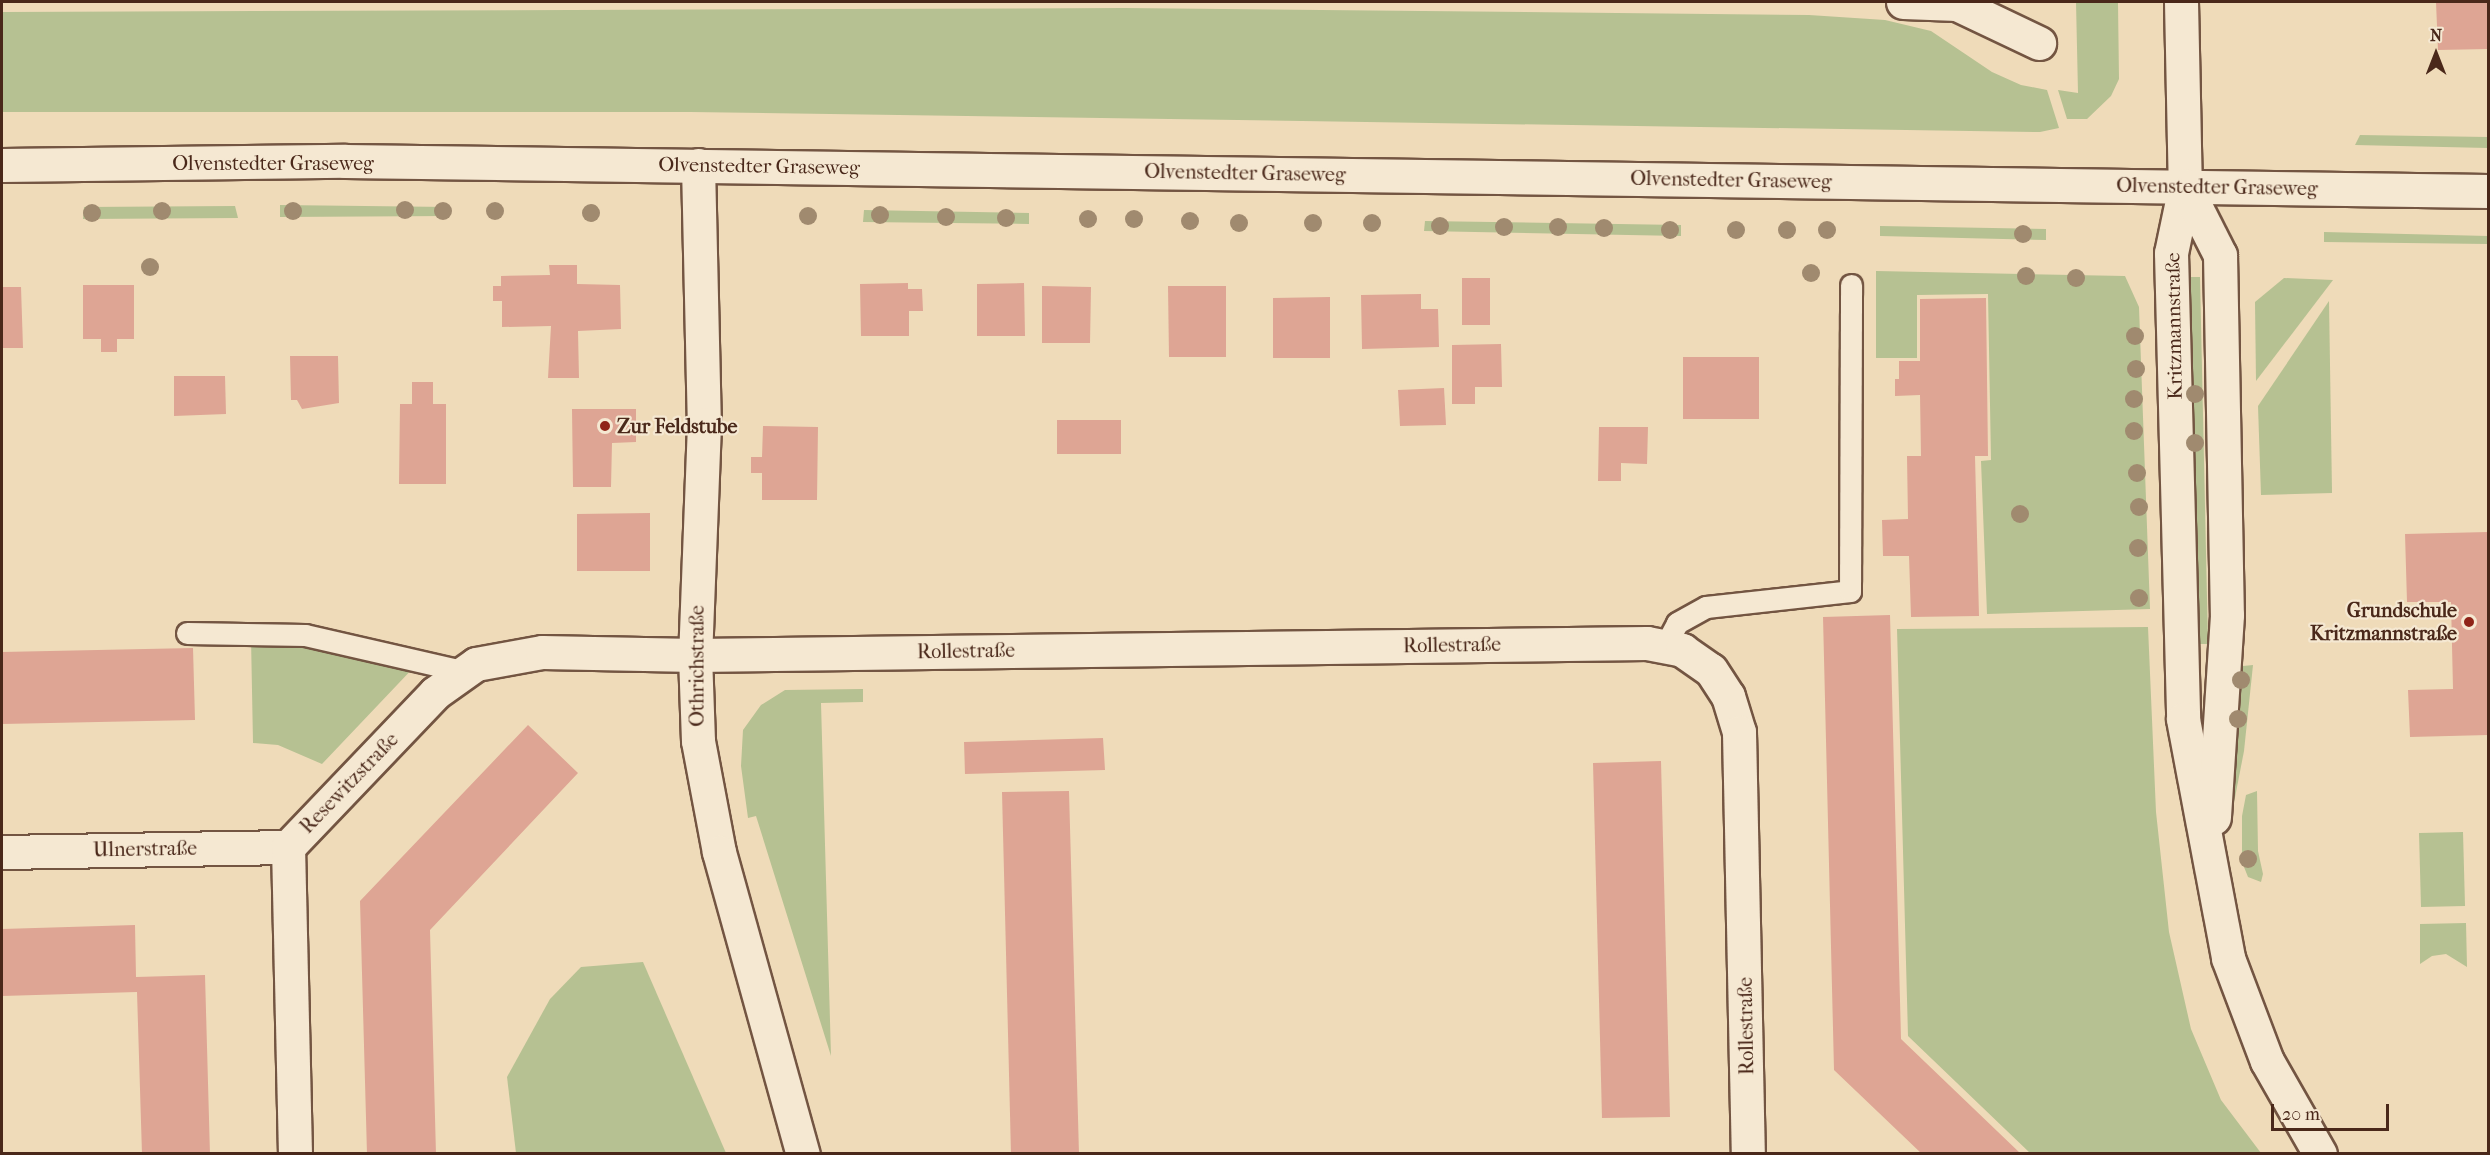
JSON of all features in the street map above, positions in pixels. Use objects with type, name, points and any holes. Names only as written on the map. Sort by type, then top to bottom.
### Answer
[{"type":"street","points":[[1903,2],[1957,4],[2039,43]]},
{"type":"street","points":[[2181,2],[2185,186]]},
{"type":"street","name":"Olvenstedter Graseweg","points":[[2,165],[345,161],[2488,191]]},
{"type":"street","name":"Othrichstraße","points":[[698,165],[704,424],[695,655],[698,741],[708,809],[803,1154]]},
{"type":"street","name":"Kritzmannstraße","points":[[2185,186],[2171,253],[2183,719],[2211,856],[2223,935],[2249,1021],[2286,1099],[2320,1154]]},
{"type":"street","name":"Kritzmannstraße","points":[[2185,186],[2220,255],[2228,615],[2211,856]]},
{"type":"street","name":"Rollestraße","points":[[695,655],[1665,646],[1693,656],[1716,675],[1732,704],[1738,732],[1748,1154]]},
{"type":"street","name":"Resewitzstraße","points":[[295,1154],[288,847],[435,693],[462,671],[488,660],[520,653],[695,655]]},
{"type":"street","name":"Ulnerstraße","points":[[2,852],[288,847]]},
{"type":"lane","points":[[1665,646],[1677,623],[1706,607],[1851,591],[1851,285]]},
{"type":"lane","points":[[187,633],[305,635],[462,671]]},
{"type":"green space","points":[[2076,2],[2118,3],[2119,79],[2111,96],[2087,119],[2067,119],[2058,90],[2078,93]]},
{"type":"green space","points":[[1124,8],[1809,15],[1885,20],[1931,31],[1992,72],[2021,85],[2047,90],[2059,128],[2040,132],[690,112],[2,112],[2,12]]},
{"type":"green space","points":[[2360,135],[2488,137],[2488,148],[2355,145]]},
{"type":"green space","points":[[280,205],[449,207],[449,216],[280,217]]},
{"type":"green space","points":[[235,206],[238,218],[83,219],[84,207]]},
{"type":"green space","points":[[864,210],[1029,213],[1029,224],[863,222]]},
{"type":"green space","points":[[1425,221],[1681,225],[1681,236],[1424,231]]},
{"type":"green space","points":[[1880,226],[2046,229],[2046,240],[1880,236]]},
{"type":"green space","points":[[2324,232],[2488,236],[2488,244],[2324,242]]},
{"type":"green space","points":[[1876,271],[2125,276],[2139,307],[2150,609],[1987,614],[1981,461],[1991,460],[1988,294],[1917,295],[1917,358],[1876,358]]},
{"type":"green space","points":[[2188,277],[2200,277],[2208,644],[2194,644]]},
{"type":"green space","points":[[2284,278],[2333,280],[2256,381],[2255,302]]},
{"type":"green space","points":[[2329,301],[2332,493],[2261,495],[2258,406]]},
{"type":"green space","points":[[2148,627],[2156,812],[2169,932],[2191,1029],[2221,1100],[2261,1153],[2030,1153],[1908,1036],[1897,629]]},
{"type":"green space","points":[[251,638],[311,642],[416,665],[322,764],[278,745],[253,743]]},
{"type":"green space","points":[[2253,665],[2244,751],[2231,818],[2233,667]]},
{"type":"green space","points":[[863,689],[863,702],[821,703],[831,1056],[756,816],[748,818],[741,766],[743,730],[761,705],[785,690]]},
{"type":"green space","points":[[2257,791],[2258,851],[2263,874],[2261,882],[2248,877],[2242,862],[2242,816],[2246,795]]},
{"type":"green space","points":[[2463,832],[2465,906],[2421,907],[2419,833]]},
{"type":"green space","points":[[2466,923],[2467,967],[2446,954],[2432,956],[2420,964],[2420,924]]},
{"type":"green space","points":[[643,962],[726,1153],[516,1153],[507,1077],[550,999],[581,967]]},
{"type":"building","points":[[2436,2],[2488,2],[2488,49],[2438,50]]},
{"type":"building","points":[[549,265],[577,265],[577,284],[620,285],[621,329],[578,331],[579,378],[548,378],[551,326],[502,327],[502,301],[493,301],[493,286],[501,286],[501,276],[550,275]]},
{"type":"building","points":[[1462,278],[1490,278],[1490,325],[1462,325]]},
{"type":"building","points":[[908,283],[908,289],[922,289],[923,311],[909,311],[909,336],[861,336],[860,284]]},
{"type":"building","points":[[1024,283],[1025,336],[977,336],[977,284]]},
{"type":"building","points":[[83,285],[134,285],[134,339],[117,339],[117,352],[101,352],[101,339],[83,339]]},
{"type":"building","points":[[1042,286],[1091,287],[1090,343],[1042,343]]},
{"type":"building","points":[[1168,286],[1226,286],[1226,357],[1169,357]]},
{"type":"building","points":[[2,287],[21,287],[23,348],[2,348]]},
{"type":"building","points":[[1421,294],[1421,309],[1438,309],[1439,347],[1362,349],[1361,295]]},
{"type":"building","points":[[1330,297],[1330,358],[1273,358],[1273,298]]},
{"type":"building","points":[[1986,298],[1988,456],[1975,456],[1979,616],[1911,617],[1909,556],[1883,556],[1882,520],[1908,519],[1907,456],[1921,456],[1920,395],[1895,396],[1895,379],[1899,379],[1899,361],[1920,361],[1920,299]]},
{"type":"building","points":[[1501,344],[1502,387],[1475,387],[1475,404],[1452,404],[1452,345]]},
{"type":"building","points":[[290,356],[338,356],[339,403],[302,409],[297,400],[291,400]]},
{"type":"building","points":[[1683,357],[1759,357],[1759,419],[1683,419]]},
{"type":"building","points":[[174,376],[225,376],[226,414],[174,416]]},
{"type":"building","points":[[412,382],[433,382],[433,404],[446,404],[446,484],[399,484],[400,404],[412,404]]},
{"type":"building","points":[[1444,388],[1446,425],[1400,426],[1398,390]]},
{"type":"building","points":[[572,409],[636,409],[636,442],[612,443],[611,487],[573,487]]},
{"type":"building","points":[[1057,420],[1121,420],[1121,454],[1057,454]]},
{"type":"building","points":[[763,426],[818,427],[817,500],[762,500],[762,473],[751,473],[751,457],[762,457]]},
{"type":"building","points":[[1599,427],[1648,427],[1647,464],[1621,463],[1621,481],[1598,481]]},
{"type":"building","points":[[650,513],[650,571],[577,571],[577,514]]},
{"type":"building","name":"Grundschule Kritzmannstraße","points":[[2488,532],[2488,735],[2410,737],[2408,690],[2453,689],[2451,602],[2407,602],[2405,534]]},
{"type":"building","points":[[1890,615],[1901,1039],[2021,1154],[1922,1154],[1834,1070],[1823,617]]},
{"type":"building","points":[[193,648],[195,720],[2,724],[2,652]]},
{"type":"building","points":[[528,725],[578,773],[430,930],[436,1154],[367,1154],[360,901]]},
{"type":"building","points":[[1103,738],[1105,770],[965,774],[964,742]]},
{"type":"building","points":[[1661,761],[1670,1117],[1602,1118],[1593,763]]},
{"type":"building","points":[[1069,791],[1079,1154],[1011,1154],[1002,792]]},
{"type":"building","points":[[135,925],[136,977],[205,975],[210,1154],[142,1154],[137,992],[2,996],[2,929]]},
{"type":"place","name":"Zur Feldstube","points":[[605,426]]},
{"type":"place","name":"Grundschule Kritzmannstraße","points":[[2469,622]]}]
